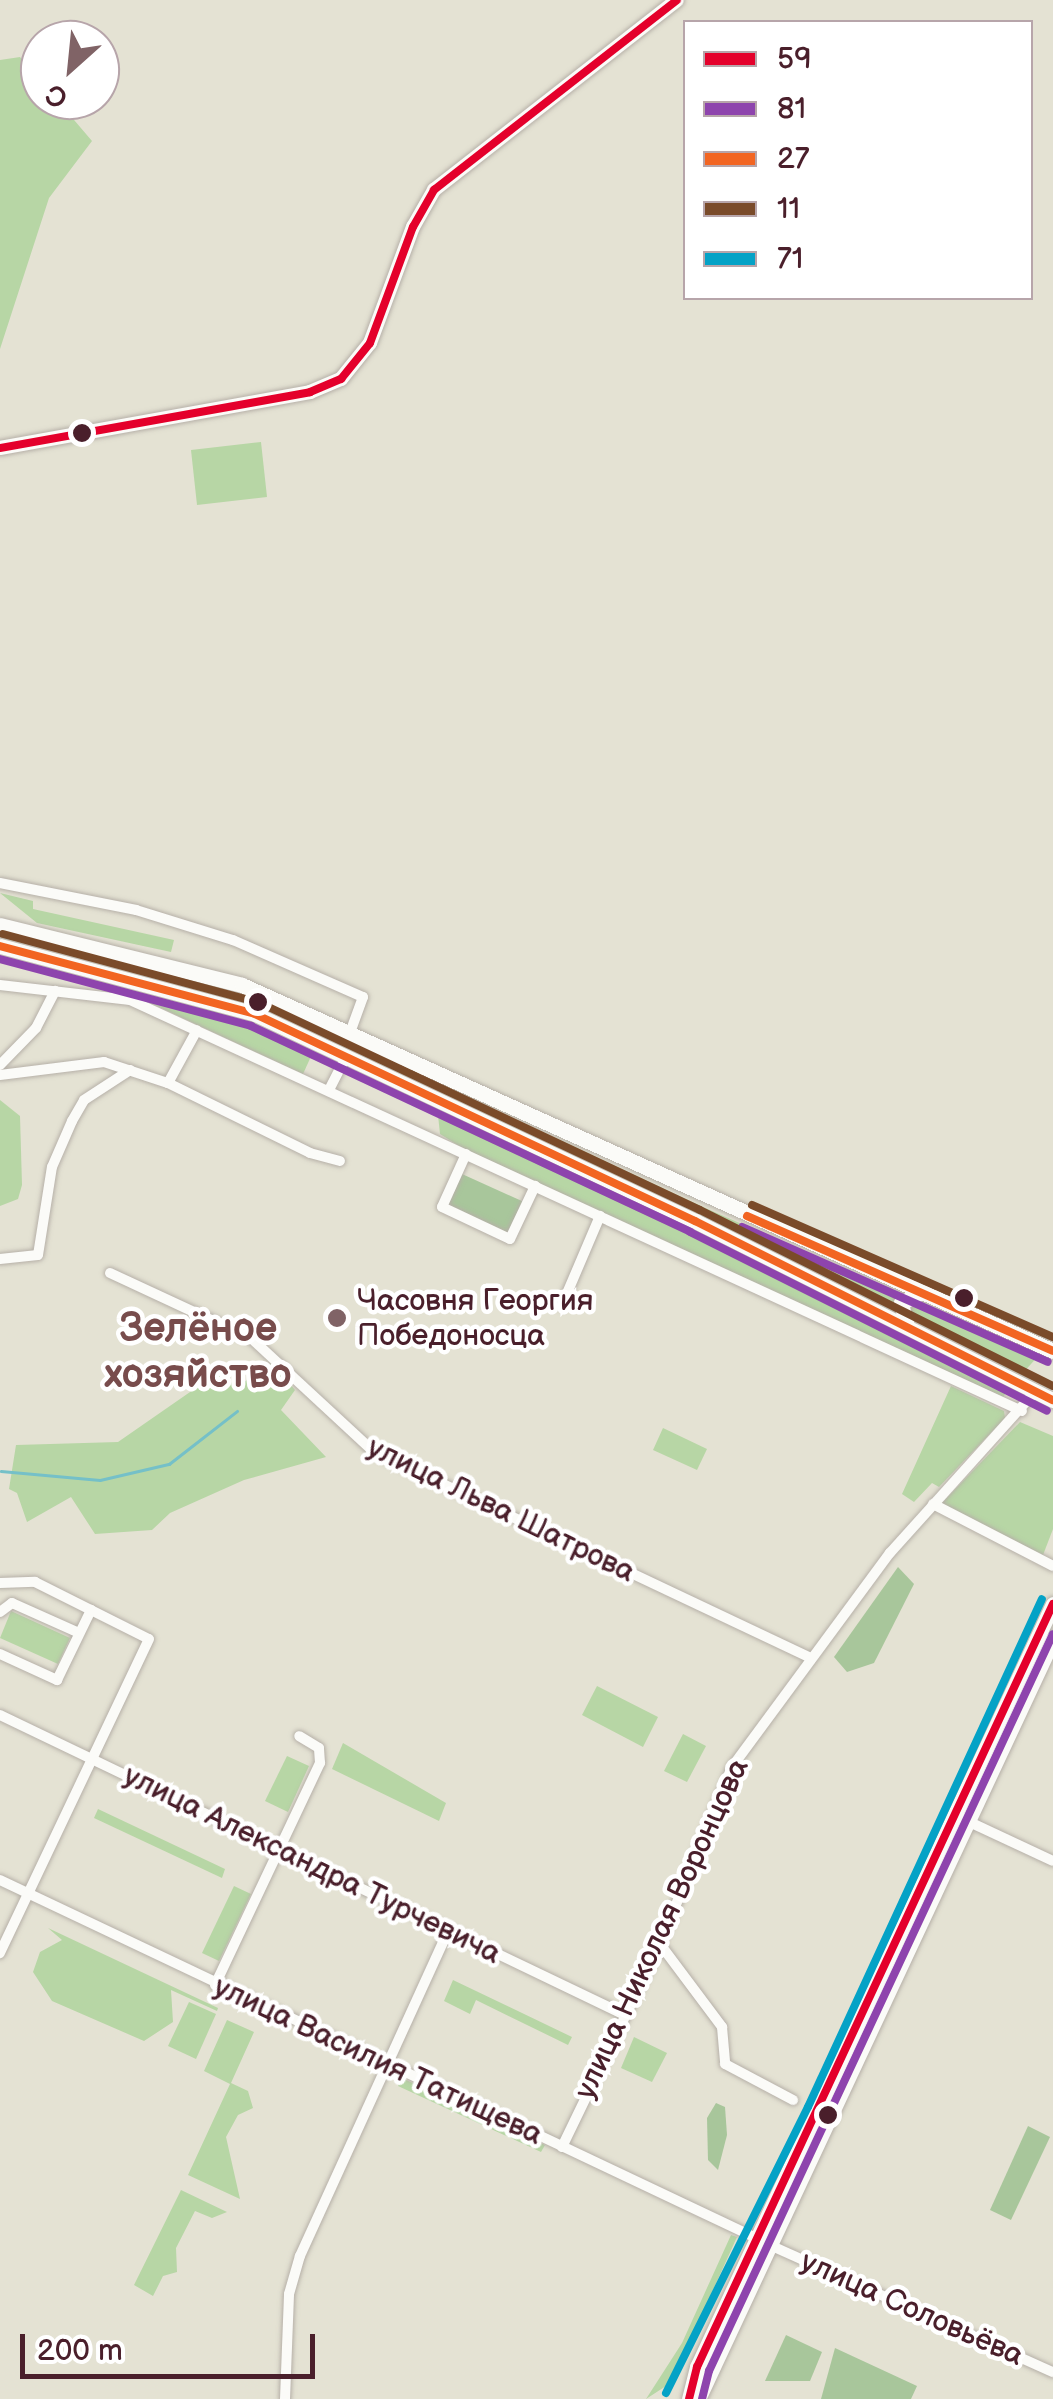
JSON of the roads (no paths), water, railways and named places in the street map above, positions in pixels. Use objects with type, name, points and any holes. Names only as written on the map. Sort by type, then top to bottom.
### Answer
[{"type":"main road","points":[[0,925],[242,985],[1053,1351]]},
{"type":"main road","points":[[0,946],[212,998],[346,1056],[1053,1400]]},
{"type":"main road","points":[[907,1326],[901,1303],[922,1292]]},
{"type":"main road","points":[[962,1819],[1053,1604]]},
{"type":"main road","points":[[688,2399],[962,1819],[1053,1639]]},
{"type":"main road","points":[[678,2399],[704,2371]]},
{"type":"main road","points":[[700,2399],[704,2371]]},
{"type":"street","points":[[0,448],[310,392],[340,379],[370,343],[413,226],[434,190],[678,0]]},
{"type":"street","points":[[0,883],[136,910],[233,940],[363,997],[350,1032]]},
{"type":"street","points":[[0,985],[130,1000],[1022,1411]]},
{"type":"street","points":[[0,1065],[36,1028],[55,991]]},
{"type":"street","points":[[168,1082],[197,1030]]},
{"type":"street","points":[[329,1090],[346,1056]]},
{"type":"street","points":[[0,1075],[104,1062],[168,1082],[310,1154],[340,1161]]},
{"type":"street","points":[[0,1259],[38,1255],[52,1167],[72,1121],[84,1100],[130,1069]]},
{"type":"street","points":[[466,1154],[442,1207],[510,1239],[535,1186]]},
{"type":"street","points":[[562,1305],[600,1216]]},
{"type":"street","name":"улица Льва Шатрова","points":[[110,1273],[252,1338],[373,1451],[810,1658]]},
{"type":"street","name":"улица Николая Воронцова","points":[[562,2147],[660,1944],[732,1767],[810,1658],[933,1504],[1022,1411],[1034,1392]]},
{"type":"street","points":[[933,1504],[1053,1566]]},
{"type":"street","points":[[0,1582],[36,1582],[149,1639],[0,1952]]},
{"type":"street","points":[[0,1612],[12,1603],[79,1633]]},
{"type":"street","points":[[0,1654],[57,1680],[91,1610]]},
{"type":"street","name":"улица Александра Турчевича","points":[[0,1715],[625,2015]]},
{"type":"street","points":[[215,1986],[320,1763],[318,1748],[299,1736]]},
{"type":"street","points":[[962,1819],[1053,1861]]},
{"type":"street","name":"улица Василия Татищева","points":[[0,1880],[215,1986],[765,2242]]},
{"type":"street","points":[[285,2399],[292,2278],[448,1931]]},
{"type":"street","points":[[660,1944],[722,2027],[725,2064],[793,2100]]},
{"type":"street","name":"улица Соловьёва","points":[[765,2242],[1053,2372]]},
{"type":"waterway","points":[[1,1471],[100,1480],[169,1464],[237,1411]]},
{"type":"place","name":"Часовня Георгия Победоносца","points":[[337,1318]]},
{"type":"district","name":"Зелёное хозяйство","points":[[198,1352]]}]
